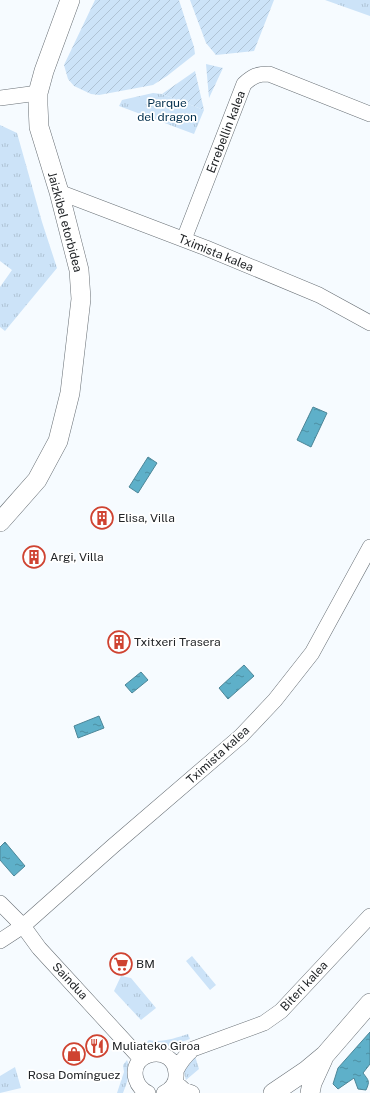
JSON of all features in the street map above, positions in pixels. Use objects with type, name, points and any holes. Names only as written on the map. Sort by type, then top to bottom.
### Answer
[{"type":"street","name":"Jaizkibel etorbidea","points":[[0,522],[37,480],[58,441],[70,393],[82,299],[79,270],[39,127],[38,116],[38,93],[44,71],[60,32],[69,1]]},
{"type":"street","name":"Errebellin kalea","points":[[184,239],[244,84],[253,76],[269,74],[370,114]]},
{"type":"street","points":[[0,98],[38,93]]},
{"type":"street","name":"Tximista kalea","points":[[58,192],[184,239],[319,295],[370,323]]},
{"type":"street","name":"Tximista kalea","points":[[0,941],[23,926],[241,736],[275,700],[312,653],[370,548]]},
{"type":"street","name":"Saindua","points":[[0,903],[23,926],[39,948],[141,1059]]},
{"type":"street","name":"Biteri kalea","points":[[141,1059],[147,1055],[160,1054],[202,1045],[249,1030],[264,1023],[281,1011],[370,916]]},
{"type":"street","points":[[273,1093],[325,1055],[370,1003]]},
{"type":"street","name":"Biteri kalea","points":[[164,1093],[169,1090],[176,1076],[180,1063],[185,1055],[202,1045]]},
{"type":"street","points":[[160,1054],[167,1056],[172,1061],[176,1076],[184,1090],[192,1093]]},
{"type":"street","points":[[310,1093],[312,1083],[325,1055]]},
{"type":"street","points":[[130,1093],[138,1064],[141,1059]]},
{"type":"street","points":[[135,1076],[140,1087],[148,1093]]},
{"type":"green space","points":[[95,0],[179,0],[195,54],[153,85],[99,95],[91,94],[74,86],[68,79],[64,65]]},
{"type":"green space","points":[[190,0],[274,0],[254,51],[216,55],[206,43]]},
{"type":"green space","points":[[325,0],[370,0],[370,16]]},
{"type":"green space","points":[[206,64],[223,68],[209,98]]},
{"type":"green space","points":[[195,71],[204,110],[162,94]]},
{"type":"green space","name":"Parque del dragon","points":[[153,93],[162,94],[204,110],[194,134],[119,106],[122,100]]},
{"type":"green space","points":[[0,125],[17,133],[42,222],[57,268],[5,331],[0,327],[0,287],[12,270],[0,261]]},
{"type":"green space","points":[[192,956],[216,985],[210,990],[186,961]]},
{"type":"green space","points":[[121,976],[131,978],[156,1008],[141,1020],[114,991]]},
{"type":"green space","points":[[188,1034],[190,1039],[167,1046],[150,1047],[144,1045],[149,1040],[164,1040]]},
{"type":"green space","points":[[195,1056],[199,1069],[186,1080],[184,1072],[185,1066]]},
{"type":"green space","points":[[127,1060],[129,1073],[127,1081],[123,1093],[117,1093],[124,1072],[123,1065]]},
{"type":"green space","points":[[15,1067],[21,1088],[0,1093],[0,1076]]},
{"type":"water","points":[[313,407],[327,413],[311,447],[297,440]]},
{"type":"water","points":[[148,457],[157,463],[138,493],[129,487]]},
{"type":"water","points":[[244,665],[254,676],[228,699],[219,688]]},
{"type":"water","points":[[141,672],[148,680],[132,693],[125,685]]},
{"type":"water","points":[[99,716],[104,728],[78,738],[74,726]]},
{"type":"water","points":[[5,842],[25,866],[14,876],[0,860],[0,847]]},
{"type":"water","points":[[370,1032],[370,1064],[363,1073],[368,1081],[366,1090],[358,1089],[354,1078],[338,1089],[333,1084],[338,1068]]},
{"type":"place","name":"Elisa, Villa","points":[[102,518]]},
{"type":"place","name":"Argi, Villa","points":[[34,557]]},
{"type":"place","name":"Txitxeri Trasera","points":[[119,642]]},
{"type":"place","name":"BM","points":[[121,964]]},
{"type":"place","name":"Muliateko Giroa","points":[[97,1046]]},
{"type":"place","name":"Rosa Domínguez","points":[[74,1054]]}]
